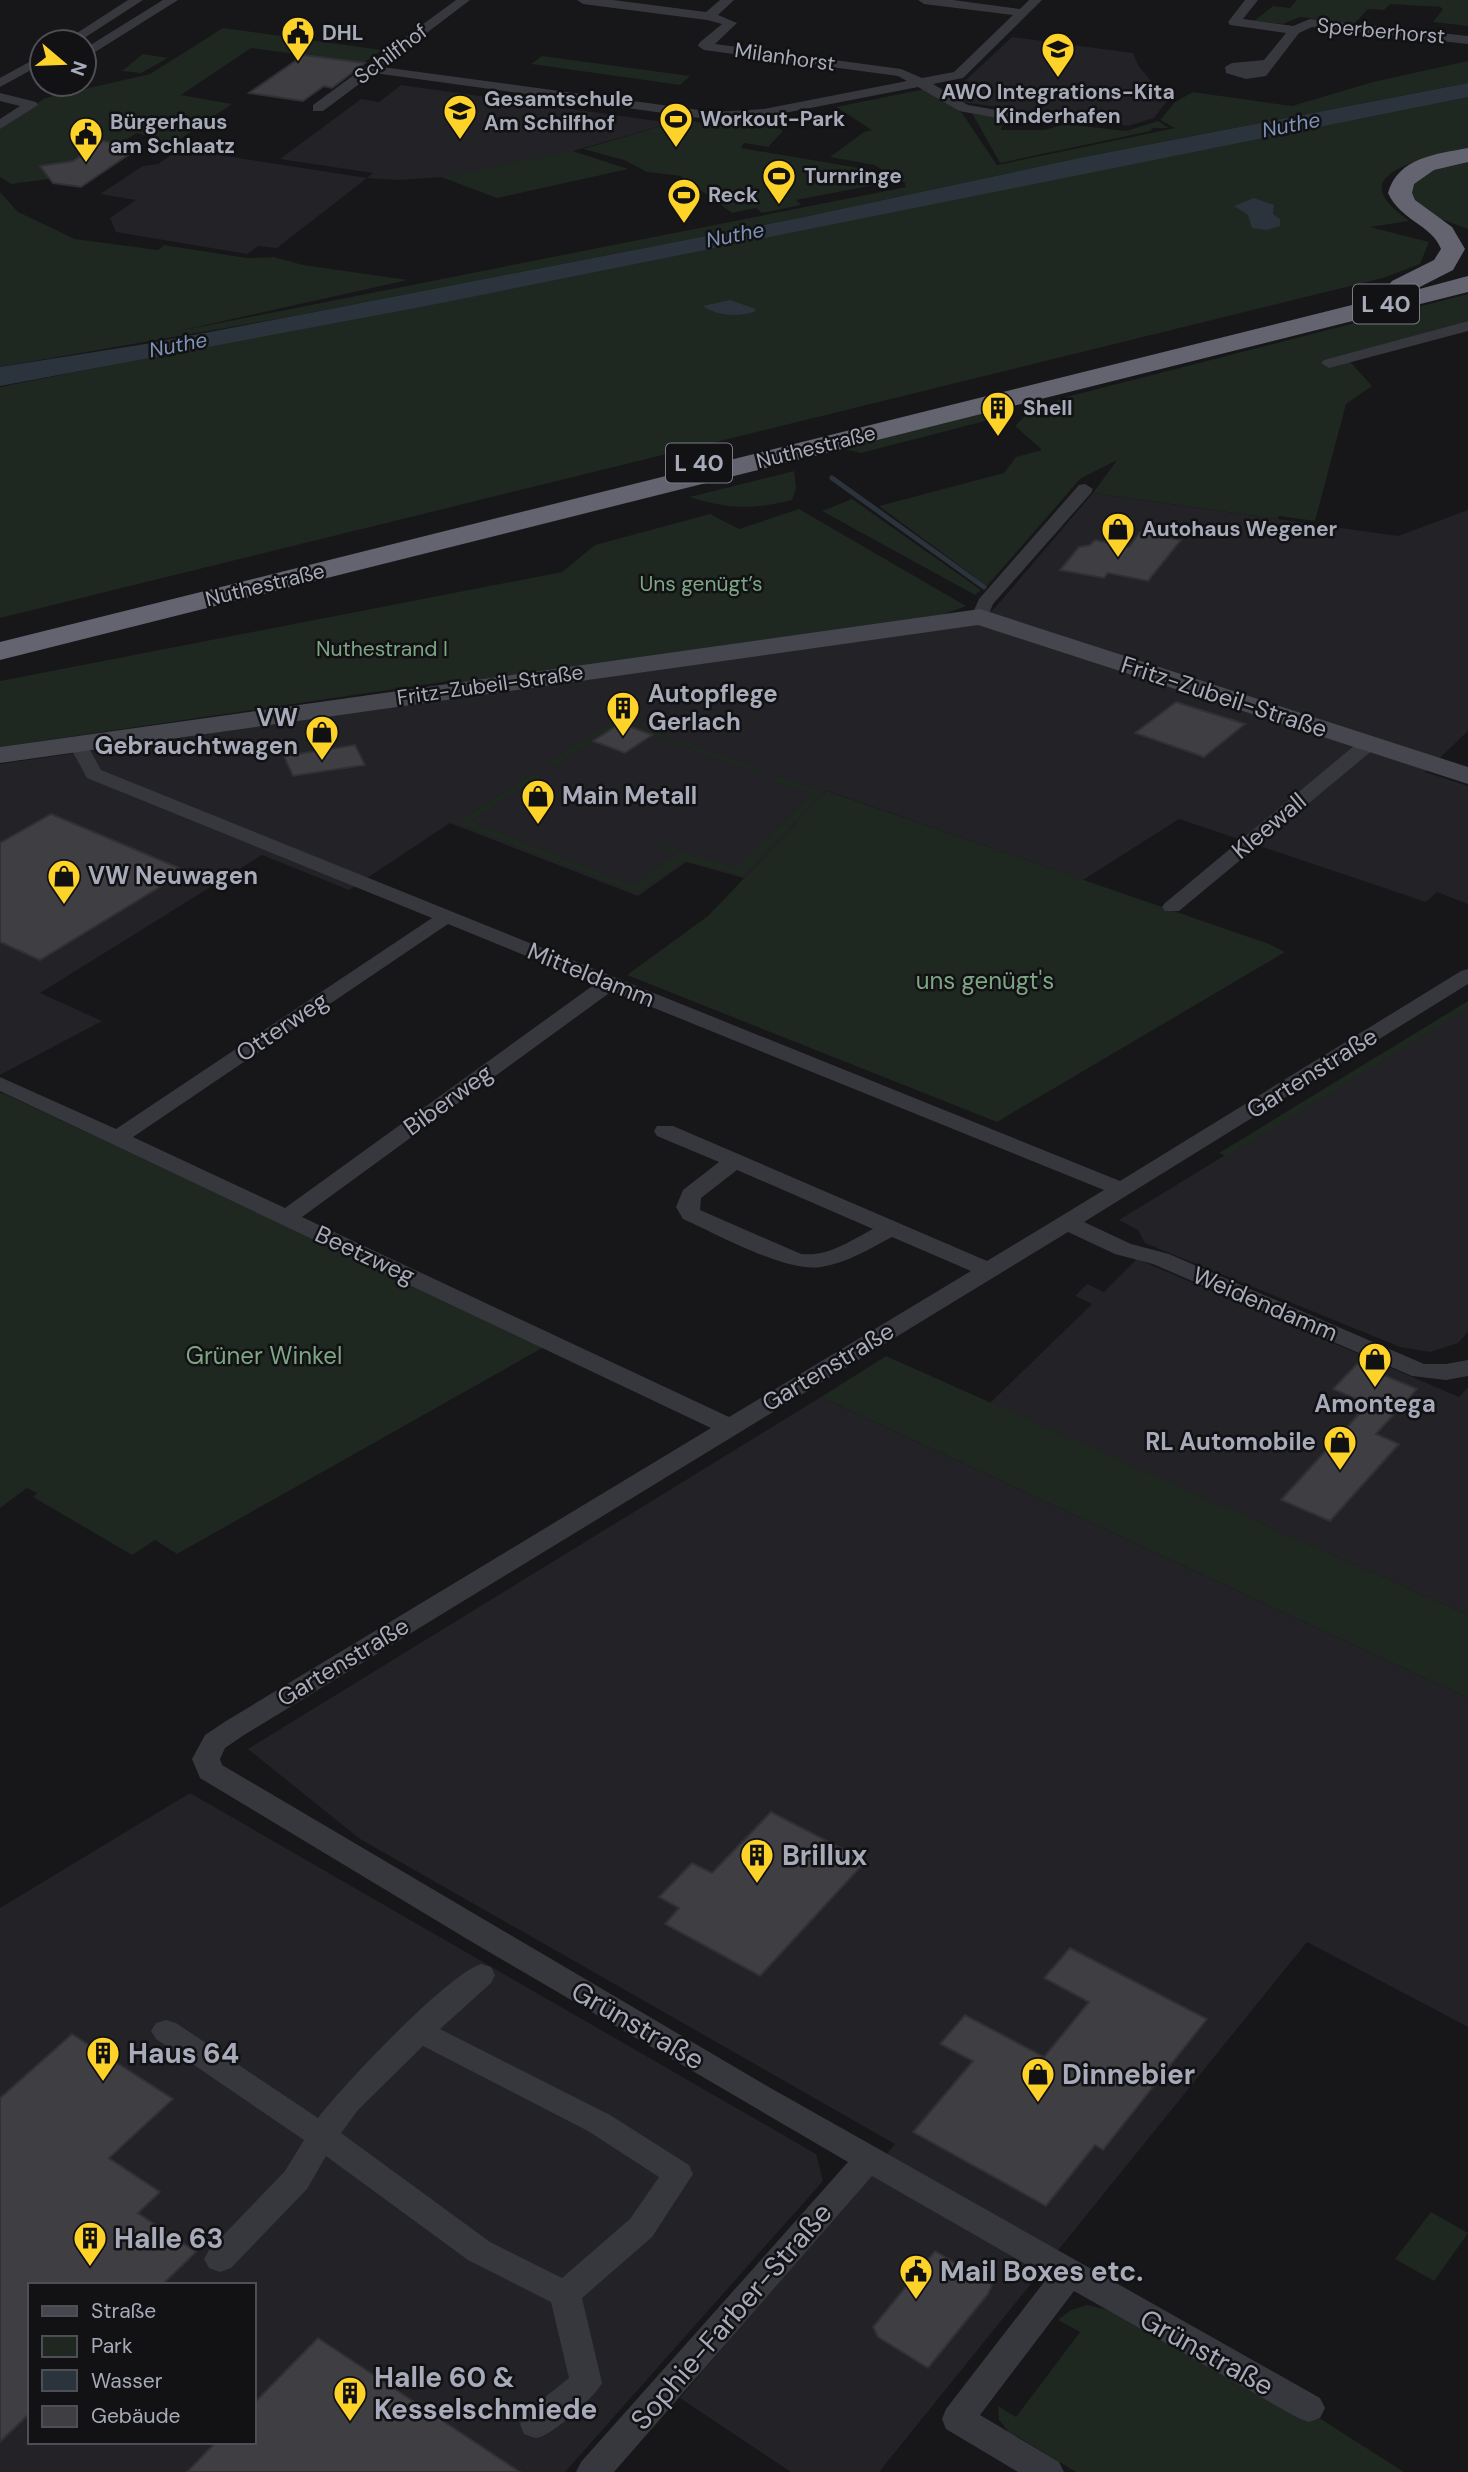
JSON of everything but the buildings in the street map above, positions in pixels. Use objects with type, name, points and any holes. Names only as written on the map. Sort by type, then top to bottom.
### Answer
[{"type":"highway","points":[[1396,289],[1437,270],[1452,255],[1449,238],[1411,211],[1401,199],[1403,182],[1413,172],[1428,164],[1468,155]]},
{"type":"highway","points":[[1429,222],[1468,234]]},
{"type":"highway","name":"Nuthestraße","points":[[0,635],[1468,271]]},
{"type":"highway","name":"Nuthestraße","points":[[0,651],[1468,284]]},
{"type":"street","points":[[92,28],[137,0]]},
{"type":"street","points":[[98,46],[172,0]]},
{"type":"street","name":"Schilfhof","points":[[318,108],[464,0]]},
{"type":"street","name":"Milanhorst","points":[[583,0],[709,16],[731,23],[704,46],[901,73],[922,83]]},
{"type":"street","name":"Milanhorst","points":[[709,16],[728,0]]},
{"type":"street","points":[[924,0],[1023,13]]},
{"type":"street","points":[[372,69],[714,116],[764,113],[958,75],[1036,0]]},
{"type":"street","name":"Sperberhorst","points":[[1252,0],[1234,22],[1295,30]]},
{"type":"street","name":"Sperberhorst","points":[[1268,64],[1295,30],[1310,23],[1468,40]]},
{"type":"street","points":[[0,83],[28,67]]},
{"type":"street","points":[[20,72],[28,71]]},
{"type":"street","points":[[922,83],[964,108],[1025,119]]},
{"type":"street","points":[[0,97],[31,105],[0,125]]},
{"type":"street","points":[[1329,363],[1468,326]]},
{"type":"street","points":[[980,617],[985,604],[1085,489]]},
{"type":"street","name":"Fritz-Zubeil-Straße","points":[[0,755],[980,617],[1468,776]]},
{"type":"street","name":"Mitteldamm","points":[[78,745],[94,774],[1120,1189]]},
{"type":"street","name":"Kleewall","points":[[1172,907],[1367,745]]},
{"type":"street","name":"Otterweg","points":[[118,1138],[446,917]]},
{"type":"street","name":"Gartenstraße","points":[[209,1771],[206,1759],[211,1748],[235,1728],[1328,1064],[1468,975]]},
{"type":"street","name":"Biberweg","points":[[286,1218],[610,983]]},
{"type":"street","name":"Beetzweg","points":[[0,1083],[730,1427]]},
{"type":"street","points":[[665,1131],[988,1270]]},
{"type":"street","points":[[734,1161],[691,1195],[687,1207],[691,1214],[796,1260],[809,1263],[829,1260],[891,1228]]},
{"type":"street","name":"Weidendamm","points":[[1065,1222],[1123,1250],[1161,1259],[1420,1371],[1446,1373],[1468,1368]]},
{"type":"street","name":"Grünstraße","points":[[209,1771],[372,1870],[1068,2275],[1308,2408]]},
{"type":"street","points":[[220,2259],[296,2180],[322,2136],[347,2102],[481,1975]]},
{"type":"street","points":[[166,2031],[322,2136],[479,2251],[565,2294]]},
{"type":"street","points":[[419,2031],[599,2123],[678,2174],[641,2228],[565,2294]]},
{"type":"street","name":"Sophie-Farber-Straße","points":[[593,2472],[869,2159]]},
{"type":"street","points":[[1047,2472],[958,2419],[1068,2275]]},
{"type":"street","points":[[536,2424],[586,2383],[565,2294]]},
{"type":"shaded area","name":"AWO Integrations-Kita Kinderhafen","points":[[1012,37],[1133,53],[1138,65],[1167,101],[1154,118],[1128,126],[963,102],[953,92]]},
{"type":"shaded area","name":"Gesamtschule Am Schilfhof","points":[[401,85],[671,123],[573,151],[628,169],[497,198],[442,177],[397,180],[367,178],[373,173],[280,159],[361,99],[379,102]]},
{"type":"shaded area","points":[[180,149],[367,178],[277,248],[258,246],[247,254],[116,232],[110,218],[136,200],[100,194],[143,166],[158,164]]},
{"type":"shaded area","points":[[1093,493],[1398,536],[1468,510],[1468,731],[1425,772],[1468,786],[1468,904],[1437,892],[1426,902],[1179,819],[1083,880],[828,791],[744,878],[686,862],[638,896],[450,823],[349,890],[262,855],[40,993],[102,1021],[0,1075],[0,764],[971,623],[994,609]]},
{"type":"shaded area","points":[[1468,1007],[1468,1332],[1458,1343],[1430,1352],[1400,1347],[1145,1243],[1138,1230],[1119,1220]]},
{"type":"shaded area","points":[[1137,1259],[1459,1397],[1468,1387],[1468,1615],[990,1403],[1092,1304],[1075,1296],[1087,1284],[1104,1292]]},
{"type":"shaded area","points":[[821,1397],[1468,1698],[1468,2027],[1307,1942],[879,2472],[791,2472],[680,2398],[895,2144],[360,1839],[248,1749]]},
{"type":"shaded area","points":[[190,1793],[816,2154],[823,2181],[565,2472],[0,2472],[0,1908]]},
{"type":"green space","points":[[1297,0],[1468,0],[1468,26],[1433,22],[1443,9],[1440,7],[1390,4],[1384,10],[1368,9],[1354,24],[1300,17],[1283,24],[1254,21],[1273,6],[1290,8]]},
{"type":"green space","points":[[223,28],[382,50],[363,63],[251,48],[181,95],[232,104],[173,144],[137,133],[124,141],[103,141],[73,161],[40,166],[49,179],[11,184],[0,177],[0,127],[45,98],[98,98],[98,86],[150,74]]},
{"type":"green space","points":[[143,54],[168,58],[141,73],[122,71]]},
{"type":"green space","points":[[542,56],[690,76],[680,85],[531,64]]},
{"type":"green space","points":[[1468,61],[1468,83],[1084,157],[799,218],[289,317],[0,367],[0,192],[18,212],[75,239],[158,250],[164,245],[247,258],[274,257],[303,265],[408,280],[179,331],[906,187],[905,183],[874,165],[830,157],[864,132],[872,130],[836,107],[925,89],[962,113],[997,165],[1175,128],[1160,120],[1175,102],[1193,92],[1292,106],[1373,82]]},
{"type":"green space","points":[[1468,96],[1468,149],[1428,158],[1397,169],[1387,177],[1382,187],[1387,201],[1409,221],[1370,227],[1429,242],[1420,264],[1383,278],[0,618],[0,387]]},
{"type":"green space","points":[[972,113],[1005,117],[1001,130],[1044,130],[1066,124],[1126,131],[1158,121],[1169,128],[1152,128],[1151,131],[1000,163]]},
{"type":"green space","points":[[763,117],[783,131],[768,147],[744,143],[741,148],[859,168],[880,184],[796,200],[801,205],[762,213],[756,208],[732,213],[681,176],[647,172],[624,160],[583,149],[685,119],[706,124],[711,120]]},
{"type":"green space","points":[[571,151],[628,169],[497,198],[441,177]]},
{"type":"green space","points":[[1468,161],[1468,229],[1433,216],[1410,199],[1412,180],[1427,171]]},
{"type":"green space","points":[[1468,294],[1468,321],[1344,355],[1372,386],[1346,404],[1315,521],[1279,516],[1278,519],[1093,493],[1117,460],[1080,479],[987,586],[879,506],[1004,473],[1016,457],[1042,450],[1015,426],[1031,410],[1066,397]]},
{"type":"green space","points":[[998,409],[993,419],[861,453],[843,449]]},
{"type":"green space","points":[[794,471],[796,488],[792,500],[740,507],[689,497]]},
{"type":"green space","points":[[852,499],[981,590],[975,595],[822,511]]},
{"type":"green space","points":[[799,509],[966,606],[939,616],[469,684],[457,680],[0,747],[0,681],[562,572],[595,545],[710,514],[739,529]]},
{"type":"green space","points":[[618,718],[760,769],[756,773],[621,723],[553,767],[546,764]]},
{"type":"green space","points":[[534,772],[541,775],[471,821],[632,885],[678,853],[657,847],[661,844],[736,868],[812,793],[774,782],[777,776],[823,792],[743,876],[685,861],[637,893],[457,823]]},
{"type":"green space","name":"uns genügt's","points":[[827,791],[1269,944],[1285,952],[997,1122],[627,975],[708,916]]},
{"type":"green space","points":[[1468,1001],[1468,1009],[1227,1157],[1219,1153]]},
{"type":"green space","name":"Grüner Winkel","points":[[0,1093],[544,1347],[177,1554],[155,1540],[132,1555],[33,1497],[37,1493],[27,1488],[0,1508]]},
{"type":"green space","points":[[886,1356],[1468,1615],[1468,1698],[821,1397]]},
{"type":"green space","points":[[1431,2212],[1468,2233],[1434,2281],[1395,2259]]},
{"type":"green space","points":[[1087,2305],[1125,2314],[1324,2421],[1404,2472],[1076,2472],[1008,2431],[999,2420],[998,2406],[1016,2417],[1080,2332],[1058,2320],[1071,2310]]},
{"type":"water","name":"Nuthe","points":[[1468,83],[1468,97],[421,307],[0,386],[0,367],[289,317],[799,218],[1084,157]]},
{"type":"water","points":[[1254,198],[1274,205],[1273,214],[1280,219],[1280,226],[1267,230],[1252,228],[1248,215],[1234,206]]},
{"type":"water","points":[[730,300],[756,309],[748,314],[727,315],[703,306]]},
{"type":"waterway","points":[[832,478],[984,587]]},
{"type":"place","name":"DHL","points":[[298,63]]},
{"type":"place","name":"AWO Integrations-Kita Kinderhafen","points":[[1058,79]]},
{"type":"place","name":"Gesamtschule Am Schilfhof","points":[[460,141]]},
{"type":"place","name":"Workout-Park","points":[[676,149]]},
{"type":"place","name":"Bürgerhaus am Schlaatz","points":[[86,164]]},
{"type":"place","name":"Turnringe","points":[[779,206]]},
{"type":"place","name":"Reck","points":[[684,225]]},
{"type":"place","name":"Shell","points":[[998,438]]},
{"type":"place","name":"Autohaus Wegener","points":[[1118,559]]},
{"type":"place","name":"Autopflege Gerlach","points":[[623,738]]},
{"type":"place","name":"VW Gebrauchtwagen","points":[[322,762]]},
{"type":"place","name":"Main Metall","points":[[538,826]]},
{"type":"place","name":"VW Neuwagen","points":[[64,906]]},
{"type":"place","name":"Amontega","points":[[1375,1389]]},
{"type":"place","name":"RL Automobile","points":[[1340,1472]]},
{"type":"place","name":"Brillux","points":[[757,1885]]},
{"type":"place","name":"Haus 64","points":[[103,2083]]},
{"type":"place","name":"Dinnebier","points":[[1038,2104]]},
{"type":"place","name":"Halle 63","points":[[90,2268]]},
{"type":"place","name":"Mail Boxes etc.","points":[[916,2301]]},
{"type":"place","name":"Halle 60 & Kesselschmiede","points":[[350,2423]]},
{"type":"park label","name":"Uns genügt’s","points":[[701,584]]},
{"type":"park label","name":"Nuthestrand I","points":[[382,649]]}]
